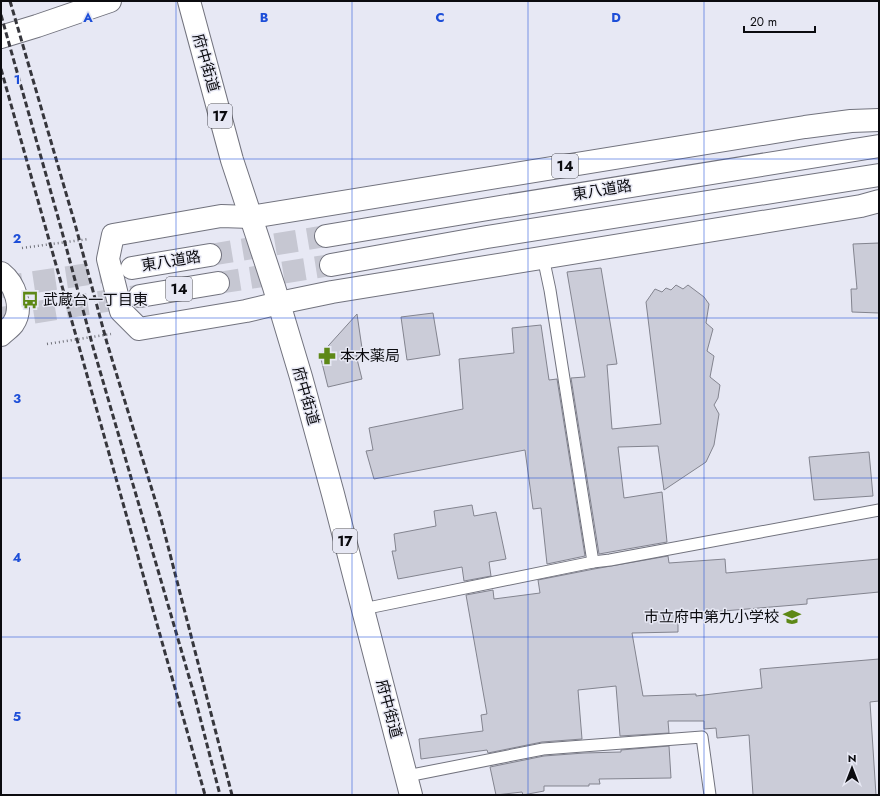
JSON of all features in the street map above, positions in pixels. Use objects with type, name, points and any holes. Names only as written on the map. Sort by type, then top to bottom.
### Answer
[{"type":"main road","points":[[1,36],[37,26],[110,1]]},
{"type":"main road","name":"府中街道","points":[[188,1],[232,160],[279,303],[333,494],[409,786]]},
{"type":"main road","name":"14","points":[[251,217],[805,126],[851,121],[879,120]]},
{"type":"main road","name":"東八道路","points":[[326,236],[879,146]]},
{"type":"main road","name":"東八道路","points":[[331,265],[495,236],[879,175]]},
{"type":"main road","points":[[251,217],[221,216],[113,235],[108,259],[121,311],[139,329],[246,311],[332,292],[861,206],[879,201]]},
{"type":"main road","name":"東八道路","points":[[132,268],[210,255]]},
{"type":"main road","points":[[1,273],[7,278],[14,288],[18,310],[14,322],[1,334]]},
{"type":"main road","name":"東八道路","points":[[140,296],[218,283]]},
{"type":"lane","points":[[543,257],[550,290],[593,562]]},
{"type":"lane","points":[[363,608],[593,562],[879,510]]},
{"type":"lane","points":[[409,786],[543,749],[702,736],[710,795]]},
{"type":"path","points":[[22,248],[113,235]]},
{"type":"path","points":[[47,344],[139,329]]},
{"type":"building","points":[[879,243],[879,313],[852,312],[851,289],[857,289],[853,244]]},
{"type":"building","points":[[601,268],[617,364],[607,365],[612,429],[661,424],[646,302],[655,289],[662,292],[666,288],[671,290],[676,285],[683,289],[688,285],[704,297],[709,304],[706,323],[713,329],[707,351],[714,356],[710,377],[720,385],[718,398],[714,405],[719,414],[714,445],[706,462],[664,490],[658,446],[618,447],[624,498],[662,492],[667,542],[599,554],[571,378],[585,377],[567,272]]},
{"type":"building","points":[[433,313],[440,355],[407,360],[401,317]]},
{"type":"building","points":[[357,314],[363,355],[356,355],[362,379],[328,387],[320,355]]},
{"type":"building","points":[[541,325],[549,380],[557,379],[585,556],[547,564],[541,508],[533,509],[525,450],[374,479],[366,451],[373,450],[369,428],[463,409],[459,359],[514,353],[512,328]]},
{"type":"building","points":[[869,452],[873,496],[814,500],[809,457]]},
{"type":"building","points":[[472,505],[474,516],[496,512],[506,559],[489,562],[491,576],[464,581],[462,567],[398,579],[392,551],[396,551],[394,534],[436,526],[434,511]]},
{"type":"building","points":[[668,556],[669,563],[725,559],[726,573],[879,559],[879,592],[807,599],[807,604],[699,613],[699,618],[678,617],[678,632],[632,633],[643,696],[696,694],[696,696],[762,688],[760,669],[879,659],[879,701],[870,702],[876,795],[753,795],[749,735],[717,738],[716,728],[704,729],[704,721],[668,721],[669,733],[620,736],[616,686],[578,690],[582,739],[542,742],[488,753],[487,750],[421,759],[419,739],[483,731],[481,715],[487,714],[466,595],[493,590],[494,599],[540,593],[538,580]]},
{"type":"building","points":[[669,746],[671,778],[599,779],[600,784],[589,784],[589,786],[544,786],[544,791],[523,795],[522,792],[496,795],[490,767],[544,756],[621,752],[621,750]]},
{"type":"tunnel","points":[[210,255],[326,236]]},
{"type":"tunnel","points":[[218,283],[331,265]]},
{"type":"tunnel","points":[[1,287],[130,268]]},
{"type":"tunnel","points":[[1,318],[137,296]]},
{"type":"railway","points":[[10,1],[75,224],[107,343],[161,519],[232,795]]},
{"type":"railway","points":[[1,15],[93,347],[194,694],[220,795]]},
{"type":"railway","points":[[1,69],[205,795]]},
{"type":"place","name":"武蔵台一丁目東","points":[[30,300]]},
{"type":"place","name":"本木薬局","points":[[327,356]]},
{"type":"place","name":"市立府中第九小学校","points":[[792,617]]}]
